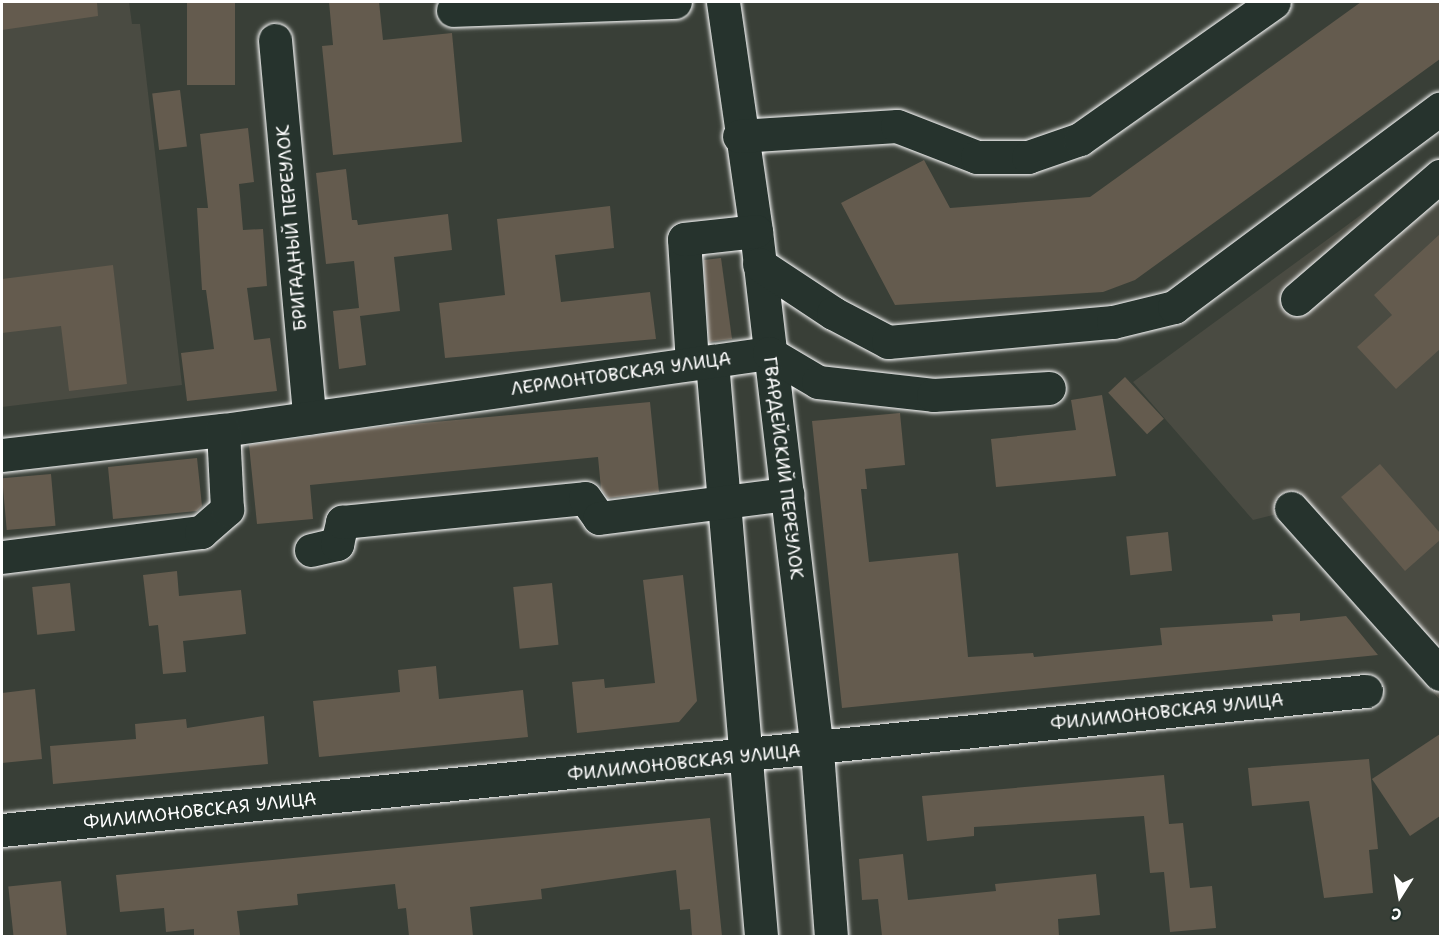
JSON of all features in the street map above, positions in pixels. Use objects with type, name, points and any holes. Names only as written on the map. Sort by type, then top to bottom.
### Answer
[{"type":"street","points":[[453,10],[675,2]]},
{"type":"street","name":"ГВАРДЕЙСКИЙ ПЕРЕУЛОК","points":[[723,2],[739,136],[756,231],[817,751],[831,936]]},
{"type":"street","points":[[739,136],[897,126],[977,157],[1028,157],[1080,139],[1274,2]]},
{"type":"street","name":"БРИГАДНЫЙ ПЕРЕУЛОК","points":[[274,40],[309,417]]},
{"type":"street","points":[[759,264],[833,314],[888,342],[1113,322],[1174,307],[1440,109]]},
{"type":"street","points":[[1297,299],[1434,193]]},
{"type":"street","points":[[756,231],[684,240],[724,502],[761,936]]},
{"type":"street","points":[[769,353],[818,382],[933,395],[1048,388]]},
{"type":"street","name":"ЛЕРМОНТОВСКАЯ УЛИЦА","points":[[2,455],[223,430],[769,353]]},
{"type":"street","points":[[2,557],[201,532],[227,509],[223,430]]},
{"type":"street","points":[[311,550],[338,544],[342,522],[585,498],[599,518],[787,494]]},
{"type":"street","points":[[1291,508],[1440,674]]},
{"type":"street","name":"ФИЛИМОНОВСКАЯ УЛИЦА","points":[[2,830],[817,751],[1366,691]]},
{"type":"shaded area","points":[[2,2],[129,2],[132,24],[140,24],[182,385],[2,407]]},
{"type":"shaded area","points":[[1440,157],[1440,700],[1277,514],[1253,520],[1133,382]]},
{"type":"building","points":[[2,2],[97,2],[98,16],[2,30]]},
{"type":"building","points":[[187,2],[235,2],[235,85],[187,85]]},
{"type":"building","points":[[329,2],[379,2],[383,40],[452,33],[462,142],[333,155],[322,46],[333,45]]},
{"type":"building","points":[[1361,2],[1440,2],[1440,59],[1135,280],[1103,292],[895,305],[841,203],[924,160],[950,208],[1090,197]]},
{"type":"building","points":[[180,90],[187,147],[159,150],[152,93]]},
{"type":"building","points":[[248,128],[254,182],[239,184],[243,230],[263,229],[267,286],[247,288],[254,340],[270,338],[277,391],[187,401],[181,353],[214,349],[206,290],[202,290],[197,208],[208,208],[200,134]]},
{"type":"building","points":[[346,169],[352,220],[357,220],[358,225],[448,214],[452,250],[394,257],[400,311],[360,316],[366,365],[339,369],[333,311],[359,308],[354,261],[326,264],[316,173]]},
{"type":"building","points":[[610,206],[614,248],[555,255],[561,302],[650,292],[656,339],[445,358],[439,303],[505,295],[497,219]]},
{"type":"building","points":[[1440,234],[1440,349],[1396,389],[1357,347],[1392,315],[1374,295]]},
{"type":"building","points":[[721,258],[732,339],[709,342],[704,260]]},
{"type":"building","points":[[113,265],[127,384],[69,391],[61,326],[2,333],[2,279]]},
{"type":"building","points":[[1125,377],[1164,419],[1147,434],[1108,393]]},
{"type":"building","points":[[1102,395],[1116,476],[996,487],[991,439],[1076,430],[1071,400]]},
{"type":"building","points":[[650,402],[659,492],[608,498],[601,489],[598,457],[310,485],[313,519],[257,524],[249,445],[369,428]]},
{"type":"building","points":[[900,413],[905,465],[865,469],[867,489],[861,489],[869,562],[958,553],[968,657],[1033,653],[1034,657],[1162,645],[1160,628],[1273,621],[1272,615],[1300,613],[1300,621],[1346,616],[1378,655],[842,708],[812,421]]},
{"type":"building","points":[[197,458],[202,506],[197,511],[113,519],[108,467]]},
{"type":"building","points":[[1380,464],[1440,533],[1440,540],[1405,571],[1341,497]]},
{"type":"building","points":[[51,474],[56,526],[7,530],[2,478]]},
{"type":"building","points":[[1168,532],[1172,571],[1130,575],[1126,536]]},
{"type":"building","points":[[177,571],[179,596],[241,590],[246,634],[183,641],[186,672],[163,674],[158,625],[149,626],[143,575]]},
{"type":"building","points":[[683,575],[697,701],[679,722],[577,733],[572,682],[604,679],[605,688],[655,683],[643,580]]},
{"type":"building","points":[[70,583],[75,631],[37,635],[32,587]]},
{"type":"building","points":[[552,583],[558,645],[520,649],[513,587]]},
{"type":"building","points":[[436,666],[439,699],[523,690],[528,737],[319,757],[313,701],[400,692],[398,670]]},
{"type":"building","points":[[35,689],[42,759],[2,763],[2,693]]},
{"type":"building","points":[[264,716],[268,764],[53,784],[50,746],[136,739],[135,724],[186,719],[187,728]]},
{"type":"building","points":[[1440,734],[1440,816],[1410,836],[1372,779]]},
{"type":"building","points":[[1369,759],[1378,849],[1369,850],[1373,893],[1324,898],[1309,801],[1252,806],[1248,768]]},
{"type":"building","points":[[1164,775],[1169,824],[1183,823],[1190,888],[1212,886],[1216,928],[1170,932],[1164,872],[1150,873],[1144,816],[974,827],[974,836],[927,841],[922,796]]},
{"type":"building","points":[[710,818],[722,936],[692,936],[690,909],[680,910],[676,870],[541,889],[542,899],[470,907],[473,936],[409,936],[406,908],[398,909],[395,884],[297,894],[298,905],[237,911],[240,935],[194,936],[194,929],[166,932],[164,908],[120,912],[116,875]]},
{"type":"building","points":[[903,854],[908,900],[996,891],[995,884],[1096,874],[1100,915],[1058,919],[1059,936],[882,936],[878,899],[862,900],[859,859]]},
{"type":"building","points":[[61,881],[67,936],[13,936],[8,887]]}]
